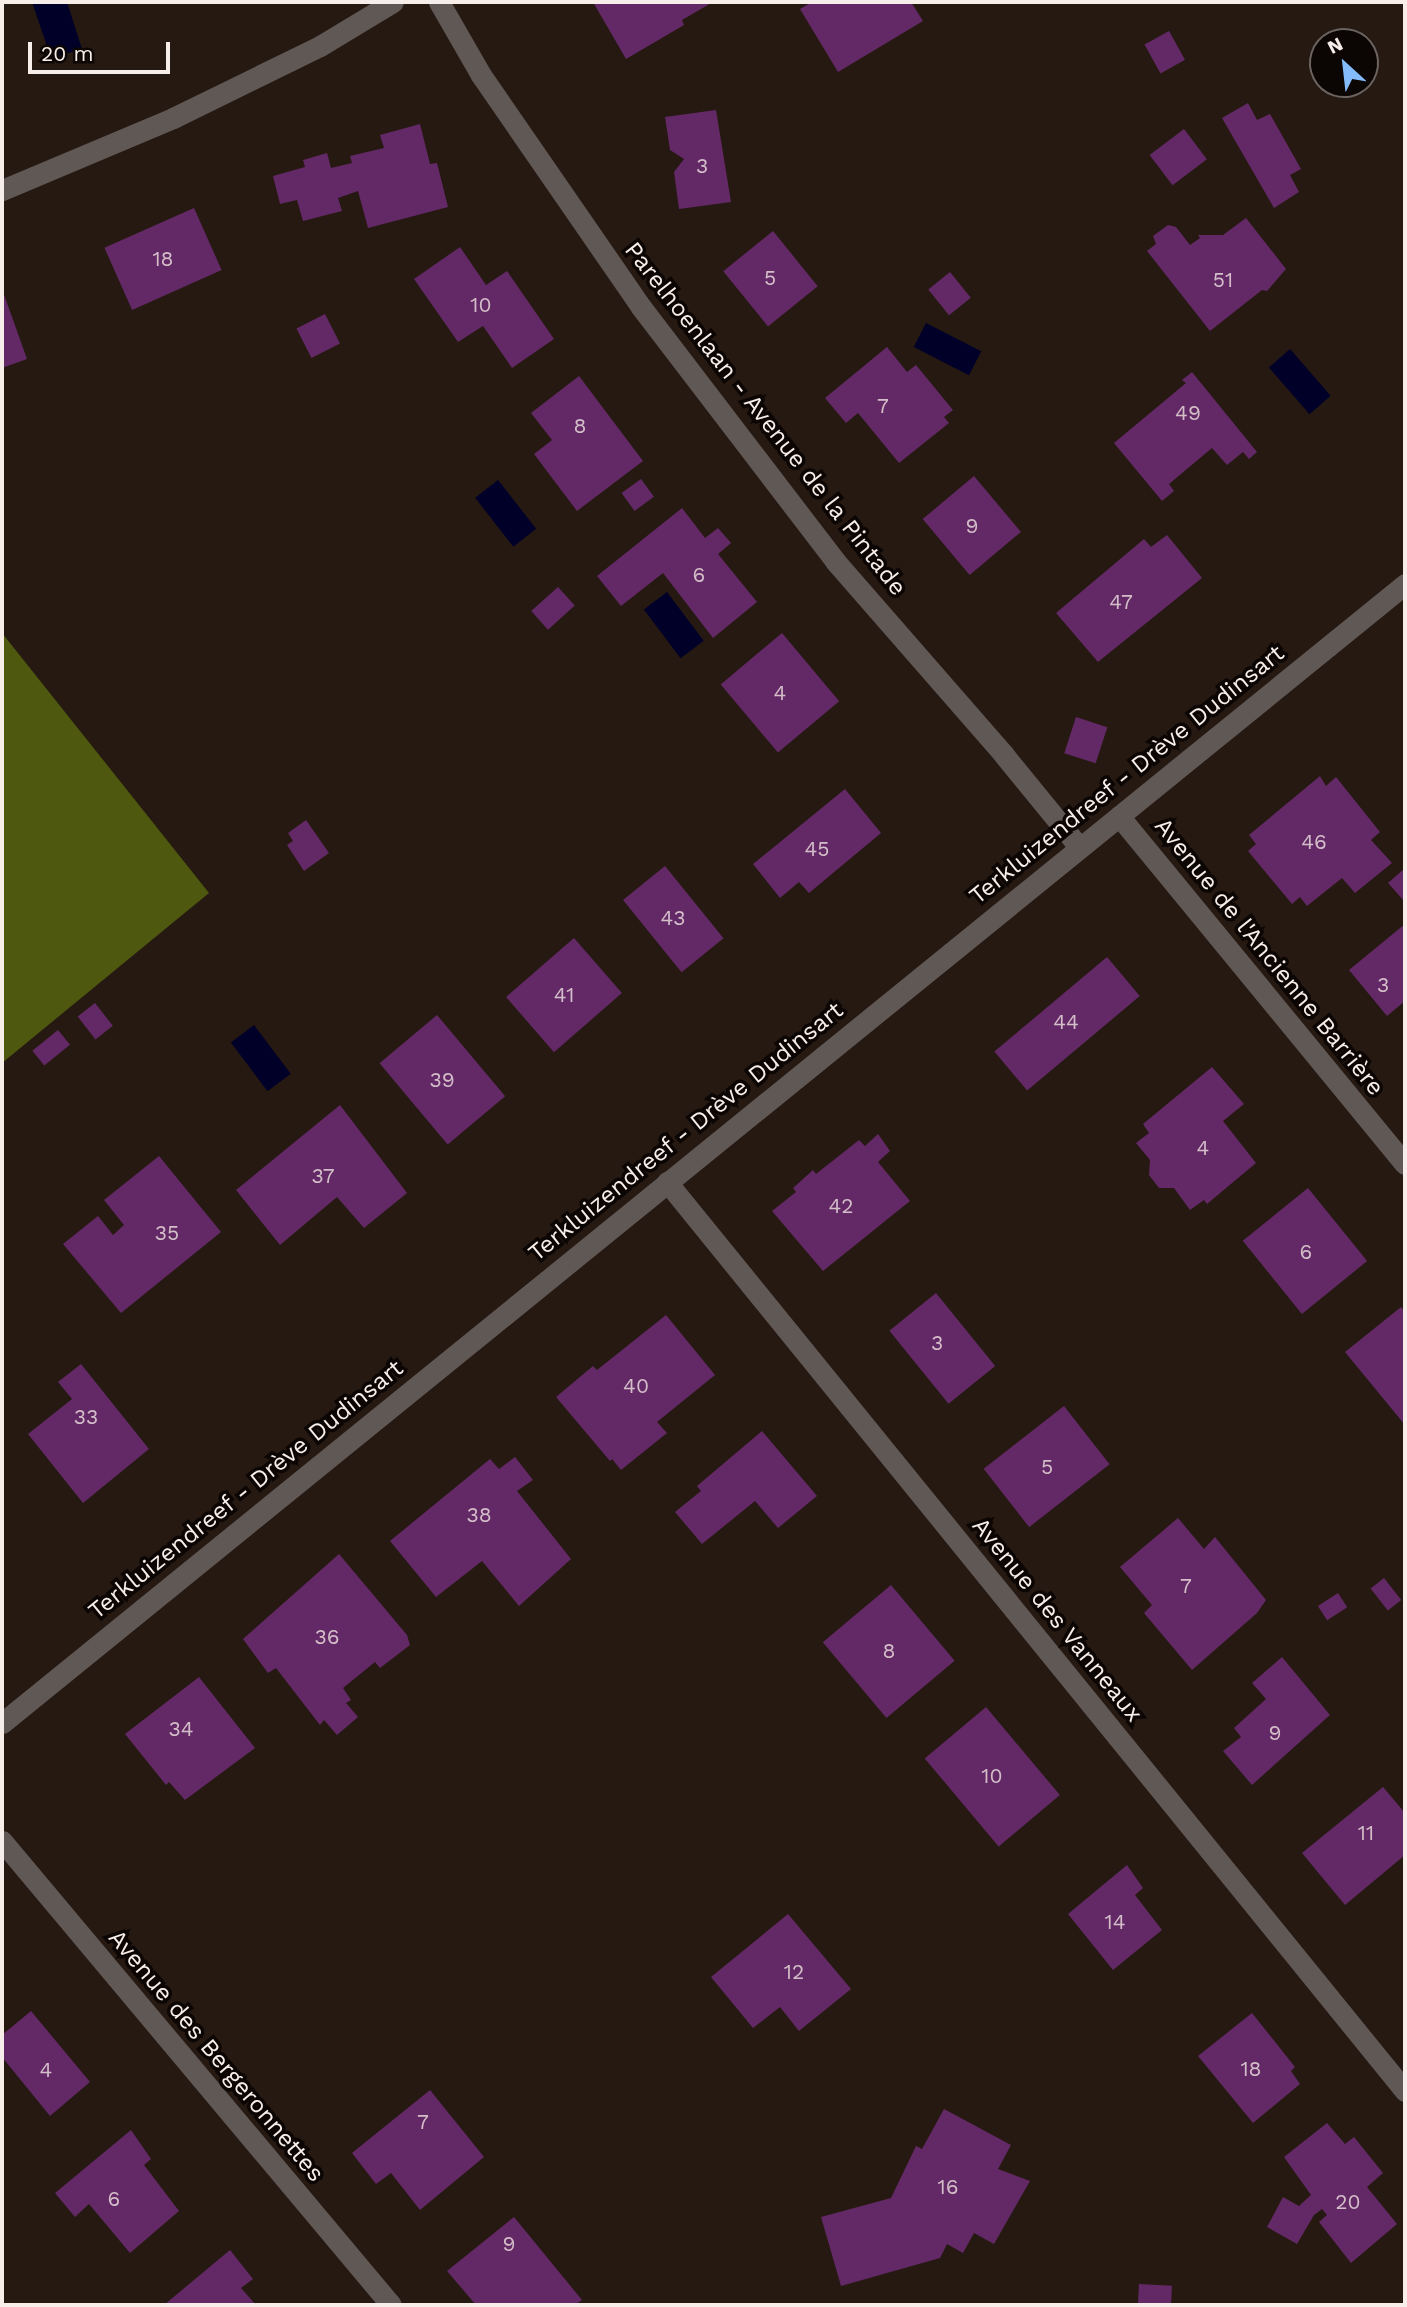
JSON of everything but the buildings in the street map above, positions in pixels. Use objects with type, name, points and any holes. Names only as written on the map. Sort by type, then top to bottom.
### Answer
[{"type":"street","points":[[2,190],[173,118],[320,46],[393,2]]},
{"type":"street","name":"Parelhoenlaan - Avenue de la Pintade","points":[[439,2],[481,75],[565,200],[680,359],[835,561],[1004,755],[1079,847]]},
{"type":"street","name":"Terkluizendreef - Drève Dudinsart","points":[[2,1723],[1405,584]]},
{"type":"street","name":"Avenue de l'Ancienne Barrière","points":[[1119,816],[1405,1164]]},
{"type":"street","name":"Avenue des Vanneaux","points":[[667,1182],[1405,2091]]},
{"type":"street","name":"Avenue des Bergeronnettes","points":[[2,1841],[391,2305]]},
{"type":"green space","points":[[2,633],[209,893],[2,1063]]},
{"type":"water","points":[[32,2],[67,2],[82,49],[51,58]]},
{"type":"water","points":[[926,323],[981,351],[969,375],[914,347]]},
{"type":"water","points":[[1290,349],[1331,396],[1310,414],[1269,367]]},
{"type":"water","points":[[498,480],[536,529],[513,547],[475,498]]},
{"type":"water","points":[[667,592],[704,641],[681,658],[644,609]]},
{"type":"water","points":[[254,1025],[291,1074],[268,1091],[231,1042]]}]
